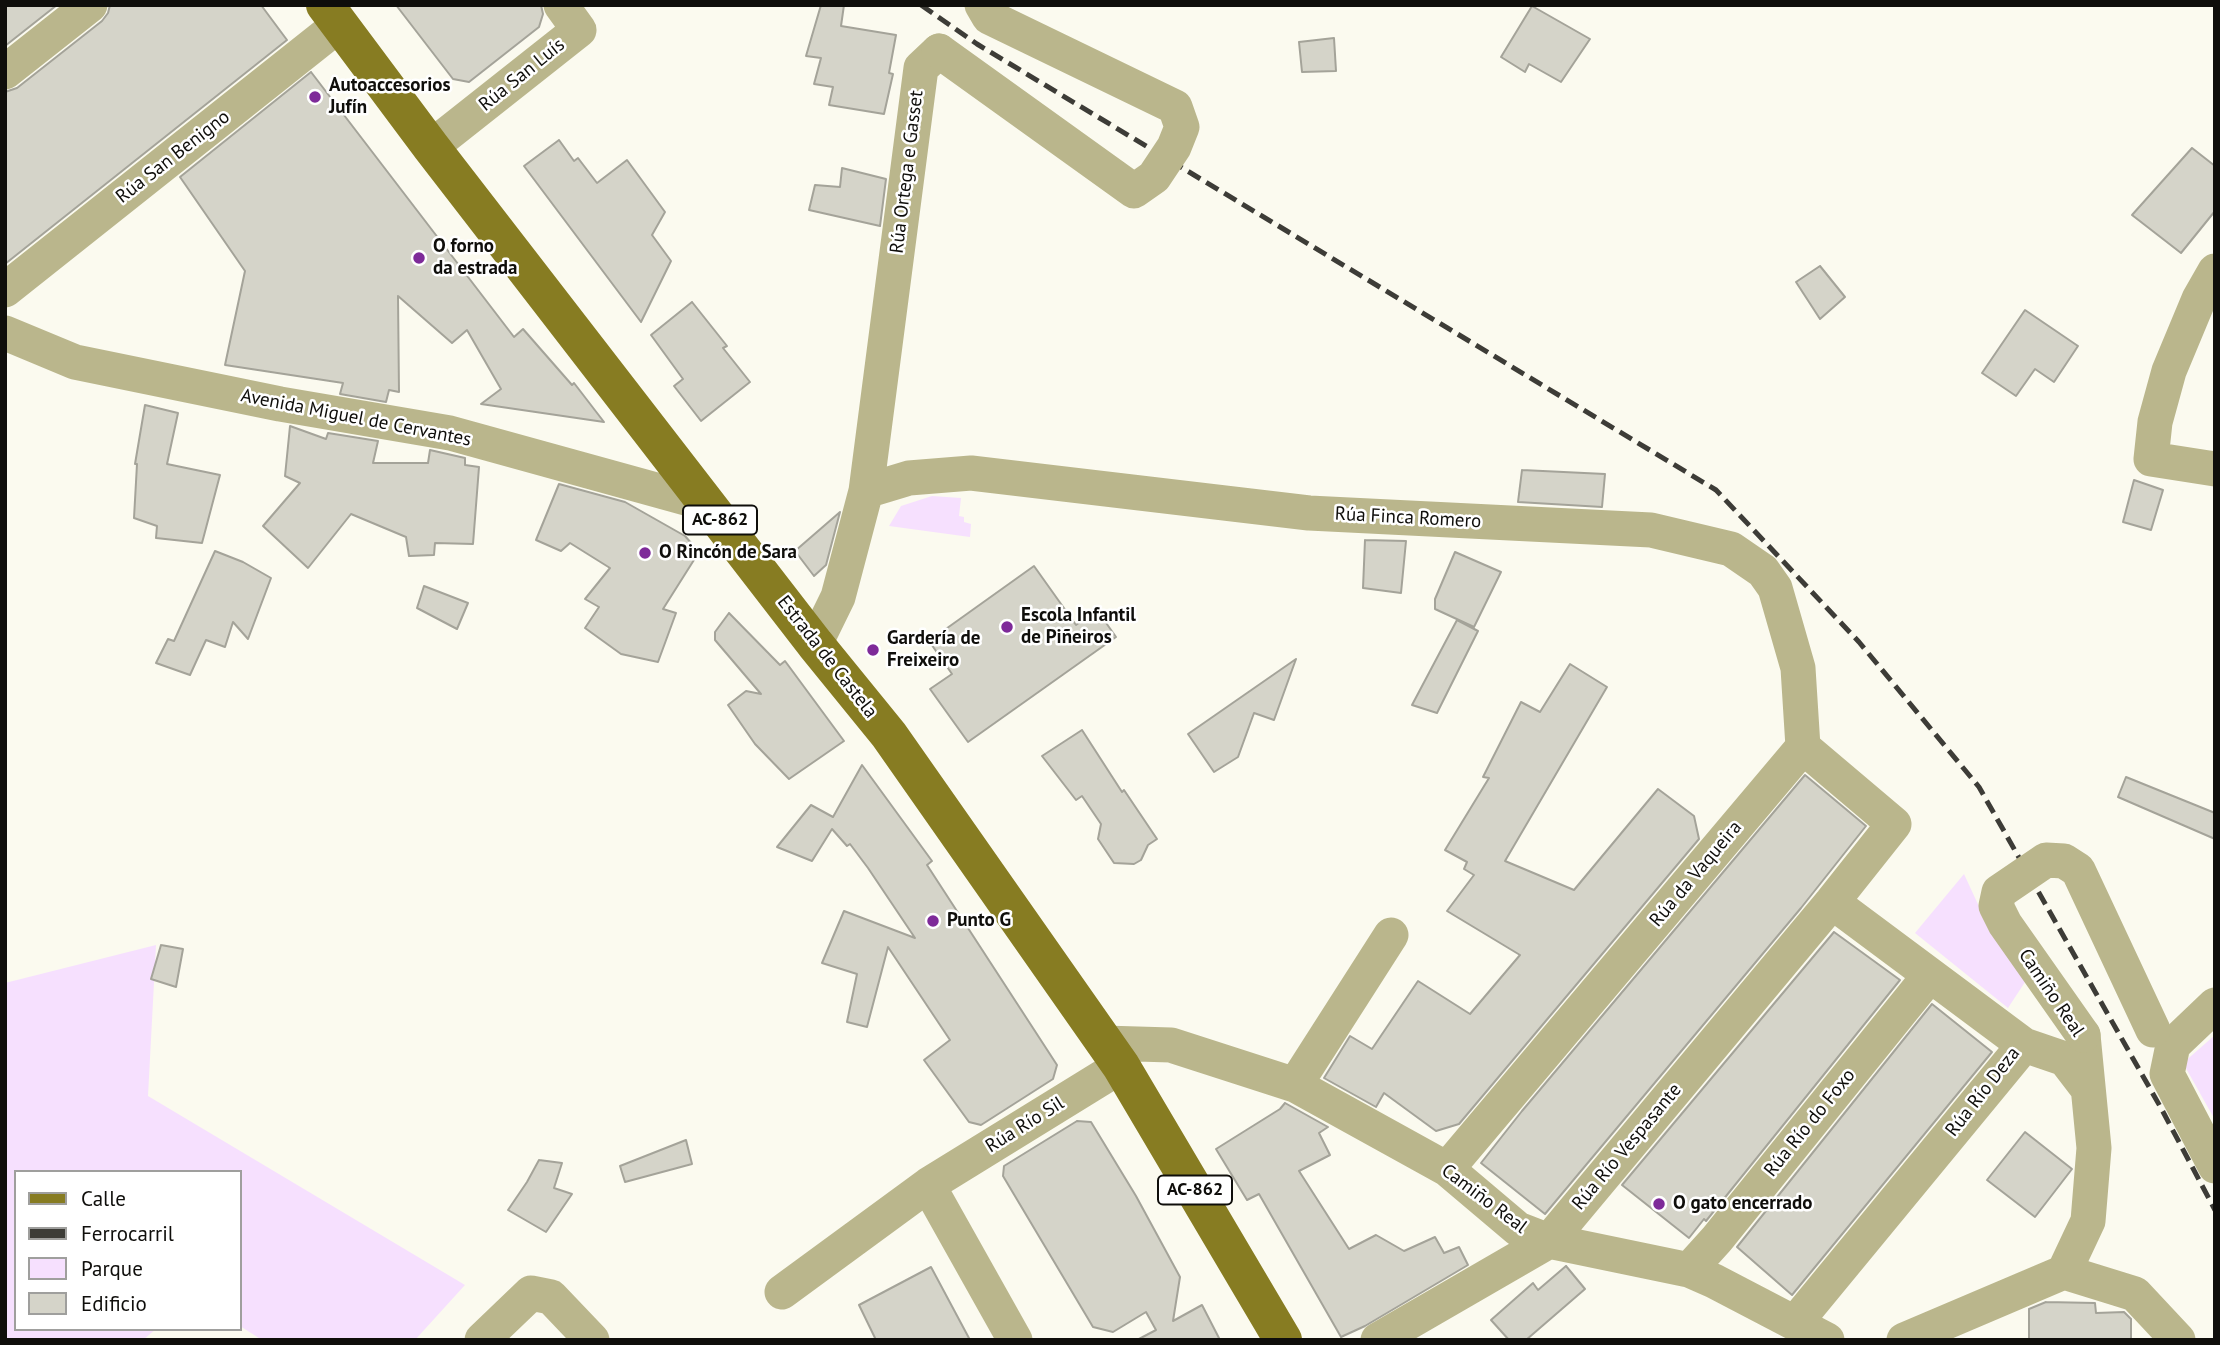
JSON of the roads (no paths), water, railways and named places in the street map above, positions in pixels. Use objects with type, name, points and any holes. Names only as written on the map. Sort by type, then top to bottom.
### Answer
[{"type":"main road","name":"Estrada de Castela","points":[[333,15],[431,147],[815,644],[889,735],[1113,1055],[1283,1340]]},
{"type":"street","points":[[5,72],[90,5]]},
{"type":"street","name":"Rúa Ortega e Gasset","points":[[815,644],[838,597],[866,491],[921,68],[939,51],[1134,191],[1154,177],[1174,147],[1182,127],[1175,107],[989,17],[982,5]]},
{"type":"street","name":"Rúa San Benigno","points":[[5,290],[333,15]]},
{"type":"street","name":"Rúa San Luís","points":[[431,147],[570,17]]},
{"type":"street","points":[[2215,271],[2199,299],[2169,371],[2155,422],[2151,459],[2215,469]]},
{"type":"street","name":"Avenida Miguel de Cervantes","points":[[5,333],[75,362],[280,404],[450,433],[707,503]]},
{"type":"street","name":"Rúa Finca Romero","points":[[866,491],[909,478],[971,473],[1309,513],[1651,530],[1731,549],[1763,571],[1775,588],[1798,668],[1804,747]]},
{"type":"street","points":[[1804,747],[1894,824],[1832,902]]},
{"type":"street","name":"Rúa da Vaqueira","points":[[1447,1169],[1804,747]]},
{"type":"street","name":"Camiño Real","points":[[2064,1272],[2088,1220],[2094,1148],[2083,1035],[2005,924],[1996,906],[2000,892],[2046,860],[2064,861],[2078,870],[2163,1038]]},
{"type":"street","name":"Rúa Río Deza","points":[[1795,1323],[2024,1045],[1832,902]]},
{"type":"street","name":"Rúa Río Vespasante","points":[[1378,1340],[1549,1241],[1832,902]]},
{"type":"street","points":[[1295,1085],[1391,935]]},
{"type":"street","name":"Rúa Río do Foxo","points":[[1689,1270],[1930,975]]},
{"type":"street","points":[[2215,1005],[2163,1038],[2167,1074],[2215,1166]]},
{"type":"street","name":"Camiño Real","points":[[1113,1055],[1171,1045],[1295,1085],[1447,1169],[1518,1230],[1549,1241],[1689,1270],[1828,1340]]},
{"type":"street","points":[[2024,1045],[2064,1059],[2088,1089]]},
{"type":"street","name":"Rúa Río Sil","points":[[782,1292],[1113,1055]]},
{"type":"street","points":[[928,1185],[1015,1340]]},
{"type":"street","points":[[1904,1340],[2064,1272],[2135,1294],[2178,1340]]},
{"type":"street","points":[[482,1340],[531,1293],[551,1297],[592,1340]]},
{"type":"railway","points":[[921,5],[977,44],[1716,490],[1859,642],[1979,787],[2161,1108],[2215,1210]]},
{"type":"place","name":"Autoaccesorios Jufín","points":[[315,97]]},
{"type":"place","name":"O forno da estrada","points":[[419,258]]},
{"type":"place","name":"O Rincón de Sara","points":[[645,553]]},
{"type":"place","name":"Escola Infantil de Piñeiros","points":[[1007,627]]},
{"type":"place","name":"Gardería de Freixeiro","points":[[873,650]]},
{"type":"place","name":"Punto G","points":[[933,921]]},
{"type":"place","name":"O gato encerrado","points":[[1659,1204]]}]
